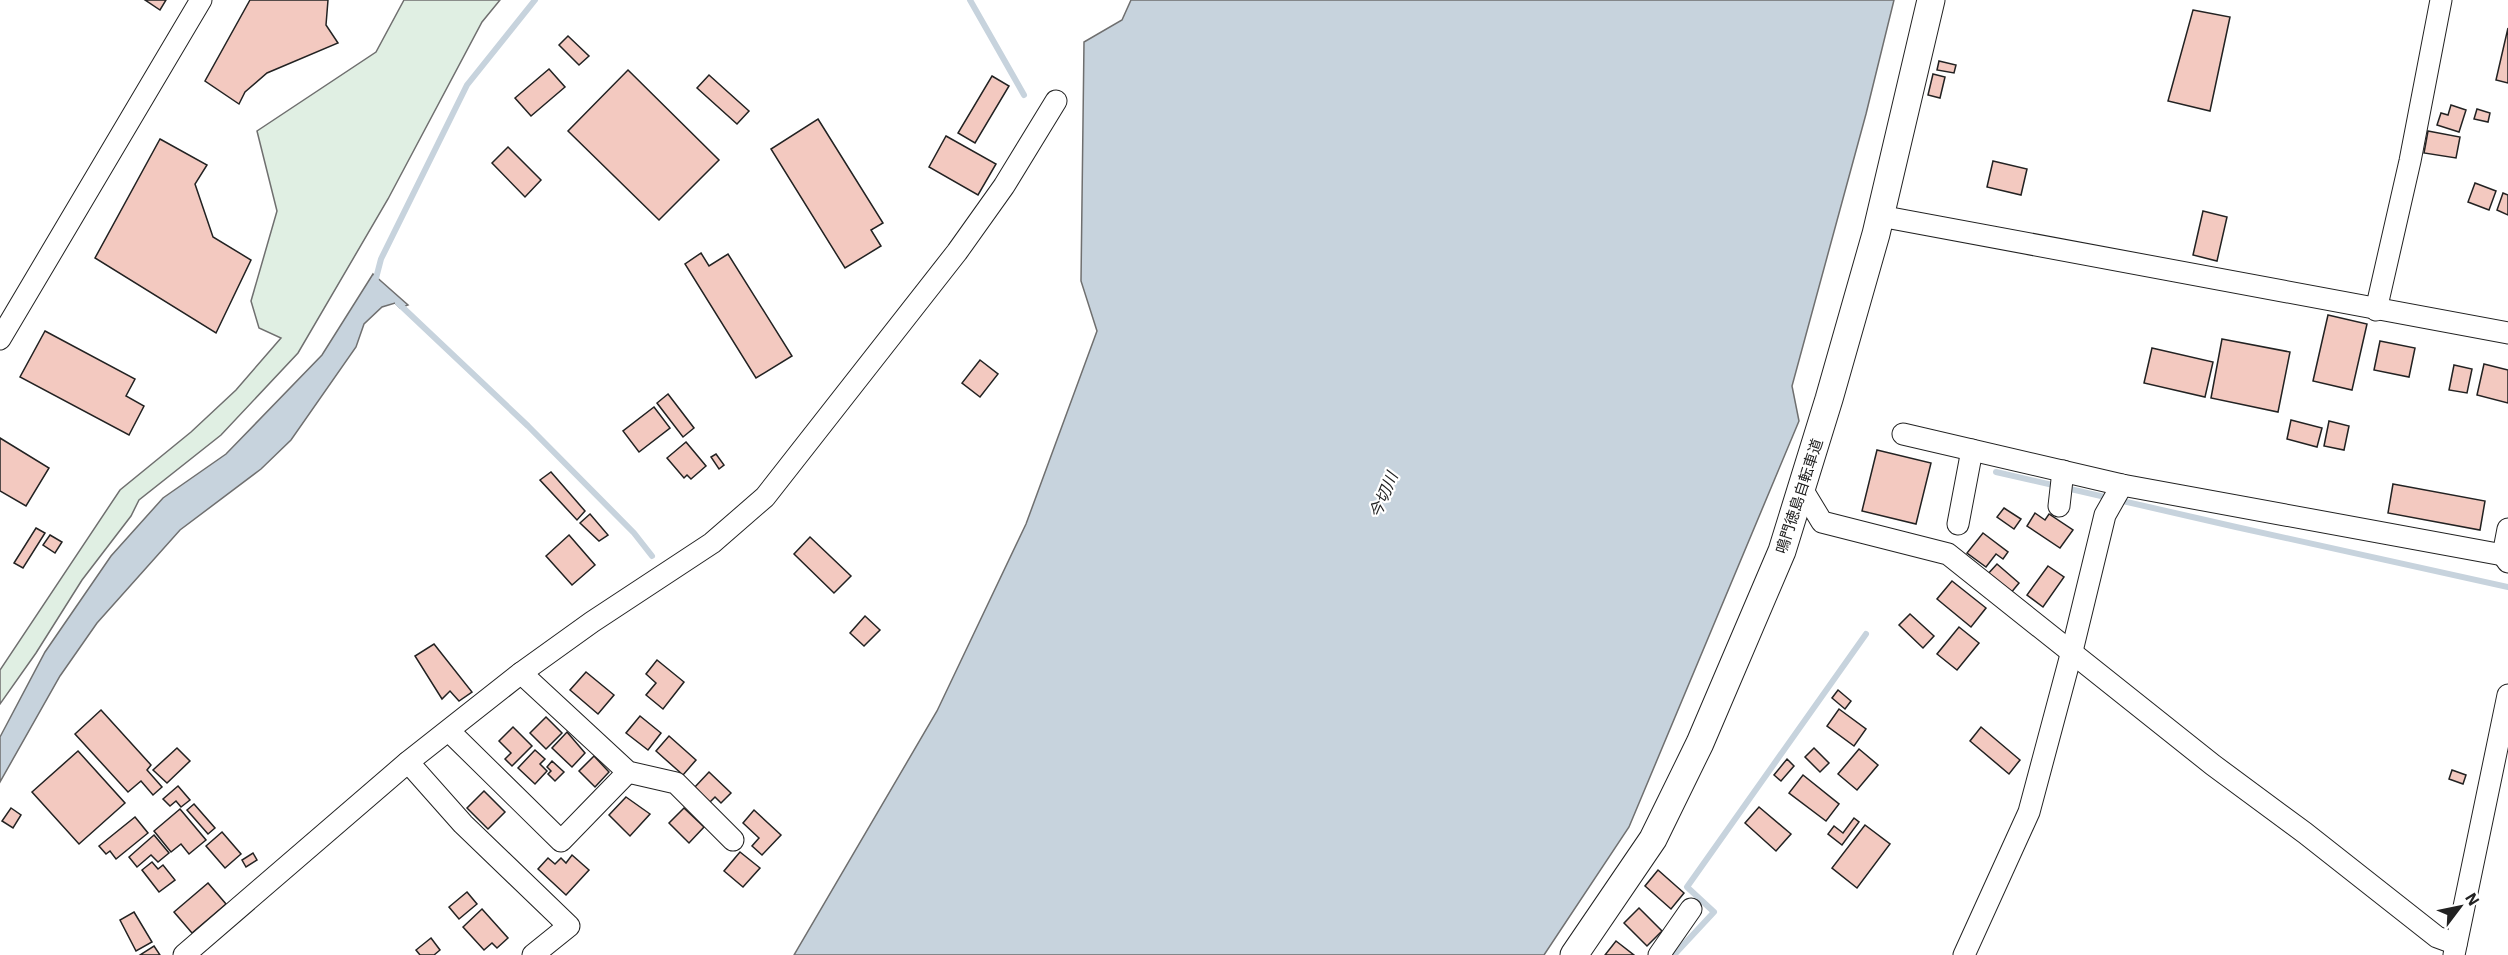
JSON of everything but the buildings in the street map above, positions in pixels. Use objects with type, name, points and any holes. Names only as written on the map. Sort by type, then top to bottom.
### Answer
[{"type":"main road","name":"鳴門徳島自転車道","points":[[1574,955],[1653,839],[1700,743],[1778,561],[1829,399],[1880,216],[1931,0]]},
{"type":"street","points":[[0,339],[201,0]]},
{"type":"street","points":[[2376,310],[2410,161],[2441,0]]},
{"type":"street","points":[[184,955],[408,762],[592,622],[712,543],[765,497],[957,252],[1004,186],[1056,101]]},
{"type":"street","points":[[1880,216],[2508,333]]},
{"type":"street","points":[[1903,434],[2122,485],[2505,558],[2508,530]]},
{"type":"street","points":[[1958,524],[1972,450]]},
{"type":"street","points":[[2059,506],[2063,471]]},
{"type":"street","points":[[1964,955],[2029,812],[2094,567],[2105,515],[2122,485]]},
{"type":"street","points":[[1802,489],[1822,522],[1948,554],[2213,765],[2305,832],[2455,949],[2508,695]]},
{"type":"street","points":[[522,673],[628,772],[676,783],[733,840]]},
{"type":"street","points":[[450,731],[561,841],[628,772]]},
{"type":"street","points":[[408,762],[463,824],[569,926],[533,955]]},
{"type":"street","points":[[1659,955],[1691,909]]},
{"type":"green space","points":[[404,0],[500,0],[482,22],[388,199],[298,353],[221,435],[139,500],[131,516],[82,580],[36,653],[0,704],[0,670],[120,490],[191,432],[236,390],[281,338],[259,328],[251,301],[277,211],[257,131],[376,52]]},
{"type":"water","name":"今切川","points":[[1131,0],[1894,0],[1866,114],[1792,386],[1799,421],[1629,827],[1544,955],[794,955],[937,711],[1026,524],[1097,331],[1081,281],[1084,42],[1122,20]]},
{"type":"water","points":[[373,274],[408,305],[400,308],[395,303],[382,307],[364,324],[356,347],[291,440],[261,469],[180,530],[97,623],[60,676],[0,782],[0,737],[45,652],[111,556],[163,498],[226,454],[322,355]]},
{"type":"waterway","points":[[375,282],[381,259],[467,85],[535,0]]},
{"type":"waterway","points":[[970,0],[1024,95]]},
{"type":"waterway","points":[[398,303],[528,426],[634,533],[652,556]]},
{"type":"waterway","points":[[1996,472],[2508,587]]},
{"type":"waterway","points":[[1674,955],[1714,912],[1687,887],[1866,634]]}]
